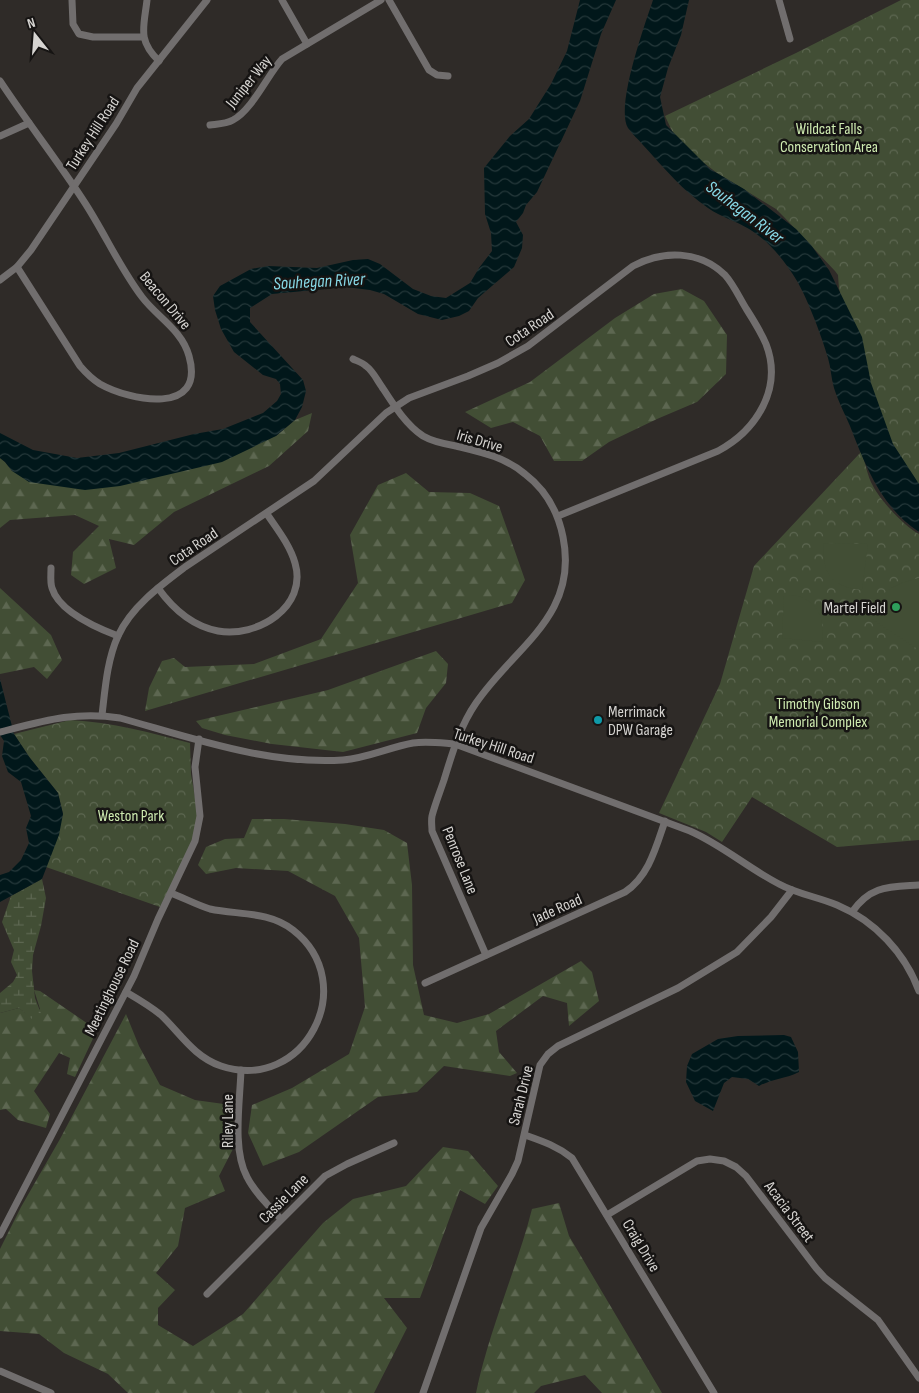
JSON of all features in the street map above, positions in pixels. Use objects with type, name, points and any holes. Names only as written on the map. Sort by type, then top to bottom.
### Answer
[{"type":"street","points":[[72,0],[73,24],[76,31],[82,35],[93,38],[143,37]]},
{"type":"street","points":[[147,0],[143,37],[148,48],[159,61]]},
{"type":"street","name":"Turkey Hill Road","points":[[0,280],[17,267],[37,242],[73,185],[116,124],[137,88],[207,0]]},
{"type":"street","points":[[282,0],[308,44]]},
{"type":"street","name":"Juniper Way","points":[[210,125],[231,121],[244,112],[282,59],[382,0]]},
{"type":"street","points":[[389,0],[429,70],[437,75],[448,76]]},
{"type":"street","points":[[779,0],[790,39]]},
{"type":"street","name":"Beacon Drive","points":[[0,81],[73,185],[143,298],[184,342],[192,368],[186,388],[181,393],[169,398],[150,400],[112,389],[94,380],[80,366],[17,267]]},
{"type":"street","points":[[0,136],[29,123]]},
{"type":"street","name":"Cota Road","points":[[102,715],[110,664],[118,636],[136,611],[158,588],[185,567],[314,481],[386,412],[409,398],[468,376],[521,351],[641,262],[658,256],[686,255],[701,260],[724,274],[734,287],[762,335],[768,354],[769,389],[756,420],[742,436],[718,451],[558,516]]},
{"type":"street","name":"Iris Drive","points":[[353,359],[366,366],[413,428],[425,437],[438,442],[490,455],[515,466],[544,493],[558,516],[565,545],[566,559],[563,586],[559,598],[542,628],[496,677],[474,704],[455,744]]},
{"type":"street","points":[[158,588],[182,615],[199,625],[218,631],[245,631],[270,621],[281,613],[290,602],[296,590],[297,577],[296,564],[291,551],[267,514]]},
{"type":"street","points":[[51,568],[52,588],[65,607],[87,622],[118,636]]},
{"type":"street","name":"Turkey Hill Road","points":[[0,732],[68,716],[102,715],[120,718],[243,751],[318,760],[344,760],[364,757],[414,743],[455,744],[700,835],[769,879],[792,890],[852,912],[865,920],[896,949],[913,977],[919,992]]},
{"type":"street","name":"Meetinghouse Road","points":[[0,1234],[126,992],[192,847],[199,828],[200,810],[195,767],[199,739]]},
{"type":"street","name":"Penrose Lane","points":[[455,744],[431,818],[432,831],[486,955]]},
{"type":"street","name":"Jade Road","points":[[425,983],[619,895],[636,884],[650,861],[664,821]]},
{"type":"street","points":[[852,912],[863,898],[876,890],[919,885]]},
{"type":"street","name":"Sarah Drive","points":[[423,1393],[481,1228],[512,1174],[525,1135],[540,1065],[548,1054],[558,1046],[678,988],[738,952],[771,917],[792,890]]},
{"type":"street","points":[[126,992],[154,1010],[200,1056],[220,1066],[241,1070],[260,1069],[278,1063],[294,1053],[308,1040],[317,1024],[323,1006],[324,987],[320,968],[306,943],[293,930],[277,920],[247,913],[209,908],[172,893]]},
{"type":"street","name":"Riley Lane","points":[[241,1070],[239,1132],[241,1160],[245,1173],[255,1190],[281,1219]]},
{"type":"street","name":"Craig Drive","points":[[525,1135],[548,1142],[572,1158],[714,1393]]},
{"type":"street","name":"Cassie Lane","points":[[207,1294],[317,1184],[335,1170],[394,1143]]},
{"type":"street","name":"Acacia Street","points":[[607,1215],[698,1162],[710,1159],[724,1161],[736,1167],[755,1186],[816,1268],[878,1320],[919,1378]]},
{"type":"street","points":[[0,1371],[51,1393]]},
{"type":"green space","name":"Wildcat Falls Conservation Area","points":[[901,0],[919,0],[919,486],[892,443],[868,385],[839,289],[838,275],[776,209],[717,173],[687,150],[674,135],[665,116]]},
{"type":"green space","points":[[682,289],[704,301],[727,335],[726,374],[697,402],[609,442],[582,461],[554,461],[540,436],[513,422],[491,428],[465,412],[530,382],[615,318],[654,294]]},
{"type":"green space","points":[[312,413],[308,431],[269,466],[174,512],[134,545],[109,539],[116,568],[84,584],[71,575],[73,552],[99,526],[75,515],[10,520],[0,528],[0,458],[12,471],[276,436],[295,420]]},
{"type":"green space","name":"Timothy Gibson Memorial Complex","points":[[861,452],[869,478],[876,492],[900,519],[919,534],[919,840],[837,847],[752,797],[722,842],[706,832],[659,813],[720,684],[754,566]]},
{"type":"green space","points":[[406,473],[429,492],[470,493],[499,506],[525,580],[512,603],[145,711],[149,688],[162,661],[174,658],[185,667],[254,664],[321,639],[358,583],[350,535],[378,485]]},
{"type":"green space","points":[[824,543],[868,544],[862,590],[843,585],[831,577],[825,563]]},
{"type":"green space","name":"Martel Field","points":[[919,578],[919,650],[867,616],[888,591],[900,584]]},
{"type":"green space","points":[[0,588],[51,635],[62,660],[47,679],[34,667],[0,674]]},
{"type":"green space","points":[[784,595],[801,597],[814,606],[822,623],[822,642],[782,638]]},
{"type":"green space","points":[[436,651],[448,664],[446,683],[426,708],[417,733],[343,752],[272,744],[225,735],[202,728],[196,721],[328,690]]},
{"type":"green space","name":"Weston Park","points":[[70,720],[116,726],[190,743],[191,774],[198,815],[193,841],[160,907],[46,867],[63,814],[58,793],[30,758],[14,734]]},
{"type":"green space","points":[[252,819],[284,819],[345,824],[384,830],[407,843],[412,885],[413,965],[424,1015],[457,1023],[489,1014],[581,961],[592,972],[599,1001],[569,1026],[567,1003],[543,996],[496,1031],[499,1052],[517,1073],[510,1076],[444,1066],[417,1092],[378,1097],[299,1152],[263,1166],[248,1133],[252,1105],[292,1088],[349,1054],[365,1007],[359,938],[335,896],[288,871],[236,868],[206,874],[198,865],[206,847],[225,839],[244,838]]},
{"type":"green space","points":[[42,879],[46,898],[33,955],[32,971],[35,998],[42,1016],[32,1019],[19,1008],[0,1013],[0,993],[13,982],[17,975],[11,962],[14,950],[2,922],[11,896]]},
{"type":"green space","points":[[34,990],[40,991],[97,1030],[75,1077],[67,1074],[70,1058],[59,1053],[34,1091],[50,1114],[46,1128],[18,1120],[6,1109],[0,1110],[0,1013],[19,1008],[32,1018],[40,1009]]},
{"type":"green space","points":[[126,1014],[139,1046],[160,1085],[195,1100],[231,1105],[234,1147],[219,1176],[225,1191],[185,1208],[178,1246],[156,1273],[175,1290],[158,1308],[158,1325],[193,1346],[243,1314],[323,1223],[353,1199],[406,1186],[443,1147],[468,1151],[498,1186],[485,1204],[460,1190],[420,1298],[384,1298],[407,1328],[374,1393],[128,1393],[108,1374],[64,1353],[39,1334],[0,1331],[0,1249]]},
{"type":"green space","points":[[559,1203],[569,1236],[662,1393],[602,1393],[585,1375],[541,1386],[534,1393],[476,1393],[488,1346],[532,1209]]},
{"type":"water","name":"Souhegan River","points":[[580,0],[616,0],[601,34],[580,101],[537,192],[526,205],[516,222],[523,235],[522,248],[514,267],[478,298],[469,311],[459,316],[442,320],[418,314],[384,294],[346,287],[272,294],[250,308],[250,322],[303,380],[306,391],[302,407],[295,420],[276,436],[222,462],[120,486],[85,490],[29,482],[12,471],[0,458],[0,433],[33,450],[77,458],[119,453],[194,434],[223,429],[263,413],[277,401],[281,394],[280,384],[276,379],[263,375],[234,352],[221,329],[213,296],[220,286],[251,269],[268,266],[317,268],[353,260],[368,259],[380,264],[413,289],[431,296],[446,298],[470,283],[492,251],[491,233],[485,214],[484,168],[510,136],[529,119],[551,84],[567,51]]},
{"type":"water","name":"Souhegan River","points":[[653,0],[689,0],[681,35],[668,68],[660,97],[666,125],[710,169],[744,189],[796,229],[811,245],[829,270],[862,337],[871,383],[893,444],[919,484],[919,532],[894,511],[869,471],[836,393],[828,358],[814,319],[797,281],[787,266],[770,245],[756,234],[713,211],[690,194],[666,171],[628,128],[625,117],[625,103],[628,85]]},
{"type":"water","points":[[0,679],[14,734],[30,758],[58,793],[63,814],[59,835],[42,879],[0,902],[0,875],[9,872],[21,860],[29,843],[26,828],[31,816],[21,782],[8,772],[2,756],[4,741],[0,735]]},
{"type":"water","points":[[784,1035],[791,1037],[798,1052],[799,1072],[759,1086],[748,1079],[732,1077],[724,1083],[713,1111],[695,1101],[686,1082],[687,1066],[692,1054],[718,1039],[738,1036]]},
{"type":"place","name":"Martel Field","points":[[896,607]]},
{"type":"place","name":"Merrimack DPW Garage","points":[[598,720]]}]
